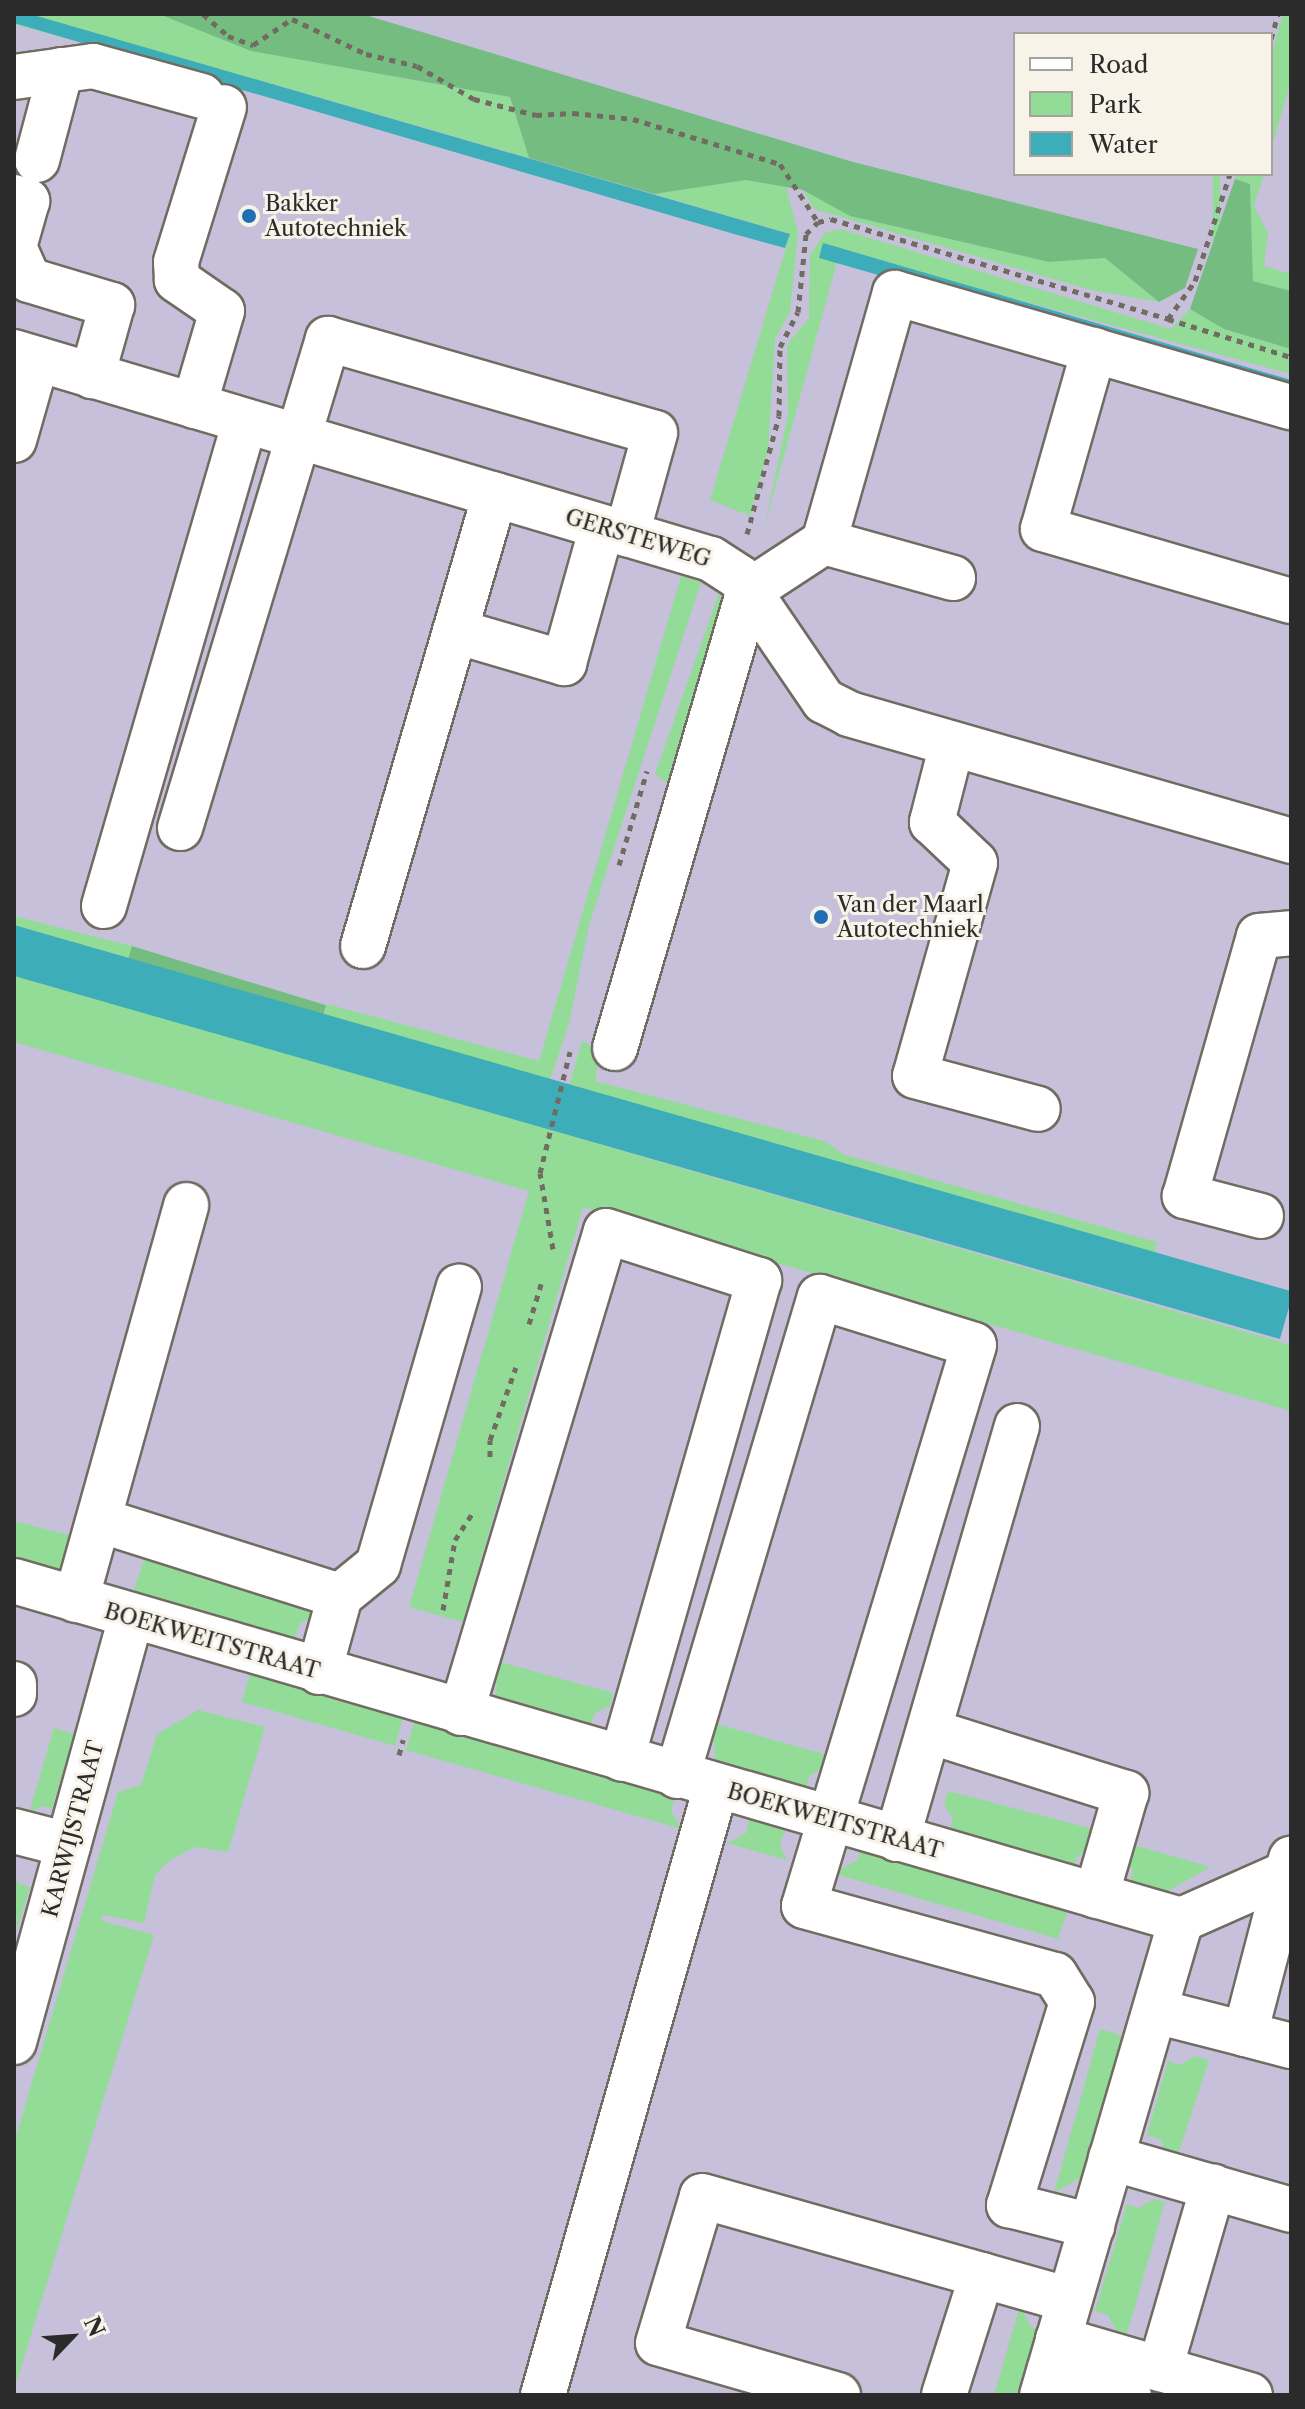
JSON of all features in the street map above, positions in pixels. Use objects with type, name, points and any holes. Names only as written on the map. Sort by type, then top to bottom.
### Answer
[{"type":"street","points":[[14,77],[93,66],[213,102],[176,262],[177,280],[222,311],[194,406]]},
{"type":"street","points":[[37,160],[61,70]]},
{"type":"street","points":[[14,197],[27,201],[14,247],[29,280],[112,305],[92,376]]},
{"type":"street","points":[[615,1048],[749,591],[824,542],[895,293],[1291,407]]},
{"type":"street","points":[[180,828],[328,339],[655,433],[564,663],[455,631]]},
{"type":"street","points":[[1094,350],[1043,529],[1291,601]]},
{"type":"street","points":[[14,440],[26,356]]},
{"type":"street","name":"GERSTEWEG","points":[[26,356],[725,565],[749,591],[824,701],[849,714],[1291,841]]},
{"type":"street","points":[[104,906],[245,421]]},
{"type":"street","points":[[363,946],[495,495]]},
{"type":"street","points":[[824,542],[953,578]]},
{"type":"street","points":[[952,744],[932,822],[975,863],[915,1076],[1038,1109]]},
{"type":"street","points":[[1261,1216],[1185,1196],[1259,936],[1291,933]]},
{"type":"street","points":[[76,1600],[186,1205]]},
{"type":"street","points":[[444,1708],[606,1231],[759,1280],[622,1759]]},
{"type":"street","points":[[319,1672],[340,1596],[378,1565],[459,1287]]},
{"type":"street","points":[[543,2395],[820,1297],[974,1345],[804,1906],[1055,1975],[1072,2002],[1009,2205],[1092,2226]]},
{"type":"street","points":[[897,1839],[1017,1426]]},
{"type":"street","points":[[99,1520],[340,1596]]},
{"type":"street","name":"BOEKWEITSTRAAT","points":[[14,1581],[1181,1920]]},
{"type":"street","name":"KARWIJSTRAAT","points":[[16,2025],[25,1960],[68,1845],[131,1617]]},
{"type":"street","points":[[14,1684],[14,1694]]},
{"type":"street","points":[[929,1731],[1126,1793],[1096,1896]]},
{"type":"street","points":[[14,1831],[68,1845]]},
{"type":"street","points":[[1055,2352],[1181,1920],[1289,1866]]},
{"type":"street","points":[[1245,2034],[1289,1866]]},
{"type":"street","points":[[1155,2011],[1291,2046]]},
{"type":"street","points":[[1111,2158],[1291,2210]]},
{"type":"street","points":[[1145,2382],[1213,2187]]},
{"type":"street","points":[[838,2395],[658,2343],[702,2196],[982,2275],[1055,2352],[1145,2382],[1250,2395]]},
{"type":"street","points":[[944,2395],[982,2275]]},
{"type":"path","points":[[203,14],[228,36],[253,45],[292,19],[366,54],[417,66],[474,99],[536,115],[573,113],[633,119],[780,164],[818,222],[831,219],[1291,357]]},
{"type":"path","points":[[1168,319],[1195,281],[1229,176]]},
{"type":"path","points":[[553,1253],[540,1173],[543,1147],[564,1075]]},
{"type":"path","points":[[529,1331],[544,1277]]},
{"type":"path","points":[[491,1464],[490,1440],[520,1360]]},
{"type":"path","points":[[442,1615],[455,1540],[478,1506]]},
{"type":"path","points":[[399,1755],[409,1720],[444,1708]]},
{"type":"shaded area","points":[[14,14],[1291,14],[1291,2395],[14,2395]]},
{"type":"green space","points":[[14,14],[194,14],[251,51],[510,97],[529,158],[259,80],[256,92],[14,24]]},
{"type":"green space","points":[[159,14],[362,14],[853,162],[1198,249],[1185,288],[1159,302],[1105,258],[1049,262],[850,216],[803,190],[746,180],[654,194],[529,158],[510,97],[251,51]]},
{"type":"green space","points":[[1283,14],[1291,14],[1291,81],[1273,143],[1273,49]]},
{"type":"green space","points":[[1213,176],[1220,176],[1220,250],[1213,250]]},
{"type":"green space","points":[[1236,176],[1263,176],[1254,206],[1268,233],[1264,266],[1291,274],[1291,291],[1253,281],[1250,184],[1235,179]]},
{"type":"green space","points":[[1235,179],[1250,184],[1253,281],[1291,291],[1291,349],[1224,329],[1190,309]]},
{"type":"green space","points":[[746,180],[786,187],[798,233],[790,312],[775,339],[768,449],[750,516],[710,500],[790,234],[654,194]]},
{"type":"green space","points":[[803,190],[850,216],[1049,262],[1105,258],[1159,302],[1091,290],[814,209]]},
{"type":"green space","points":[[840,229],[1171,329],[1190,309],[1224,329],[1291,349],[1291,374],[840,251],[765,525],[788,414],[787,345],[809,318],[810,255],[825,233]]},
{"type":"green space","points":[[681,576],[701,582],[589,925],[569,1024],[549,1083],[323,1018],[327,1004],[539,1061]]},
{"type":"green space","points":[[720,590],[731,607],[674,788],[655,774]]},
{"type":"green space","points":[[14,916],[132,946],[129,960],[14,925]]},
{"type":"green space","points":[[132,946],[326,1005],[322,1019],[128,959]]},
{"type":"green space","points":[[14,974],[1291,1345],[1291,1411],[583,1207],[463,1622],[409,1607],[529,1191],[14,1042]]},
{"type":"green space","points":[[582,1041],[600,1050],[595,1081],[824,1141],[845,1155],[1157,1242],[1153,1260],[568,1089]]},
{"type":"green space","points":[[14,1521],[88,1540],[64,1574],[14,1559]]},
{"type":"green space","points":[[144,1560],[317,1607],[315,1615],[300,1623],[294,1640],[133,1593]]},
{"type":"green space","points":[[497,1661],[613,1693],[610,1706],[595,1713],[590,1727],[496,1699]]},
{"type":"green space","points":[[250,1674],[403,1718],[395,1746],[242,1702]]},
{"type":"green space","points":[[198,1710],[265,1727],[228,1852],[195,1847],[170,1860],[155,1875],[144,1923],[103,1915],[102,1921],[154,1935],[14,2390],[14,2143],[118,1792],[141,1785],[157,1734]]},
{"type":"green space","points":[[414,1722],[675,1798],[671,1811],[682,1829],[406,1750]]},
{"type":"green space","points":[[713,1723],[827,1755],[823,1768],[809,1776],[806,1788],[715,1762]]},
{"type":"green space","points":[[54,1728],[74,1734],[52,1809],[42,1806],[29,1813]]},
{"type":"green space","points":[[948,1791],[1097,1830],[1093,1848],[1077,1856],[1075,1865],[950,1829],[953,1819],[944,1805]]},
{"type":"green space","points":[[749,1820],[785,1830],[780,1846],[787,1860],[727,1843],[746,1833]]},
{"type":"green space","points":[[1131,1844],[1210,1867],[1168,1891],[1130,1880],[1133,1871],[1126,1859]]},
{"type":"green space","points":[[860,1851],[1067,1912],[1058,1939],[832,1873],[857,1861]]},
{"type":"green space","points":[[14,1875],[19,1884],[30,1887],[17,1929]]},
{"type":"green space","points":[[1100,2029],[1126,2037],[1085,2182],[1078,2179],[1054,2193]]},
{"type":"green space","points":[[1195,2056],[1209,2060],[1177,2158],[1167,2155],[1160,2139],[1147,2135],[1168,2061],[1180,2065]]},
{"type":"green space","points":[[1154,2199],[1165,2202],[1127,2334],[1116,2331],[1108,2315],[1095,2311],[1127,2204],[1139,2208]]},
{"type":"green space","points":[[1020,2306],[1031,2327],[1042,2331],[1023,2395],[994,2395]]},
{"type":"water","points":[[14,14],[30,14],[790,234],[785,248],[734,234],[14,23]]},
{"type":"water","points":[[823,243],[1291,380],[1291,393],[819,258]]},
{"type":"water","points":[[14,925],[1291,1291],[1280,1339],[14,976]]},
{"type":"place","name":"Bakker Autotechniek","points":[[249,216]]},
{"type":"place","name":"Van der Maarl Autotechniek","points":[[821,917]]}]
